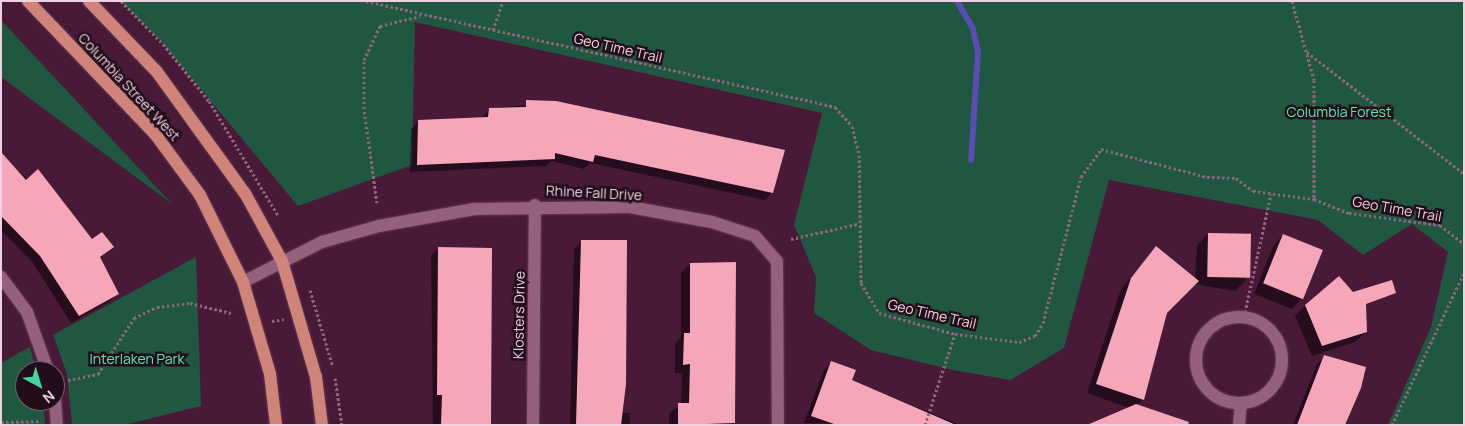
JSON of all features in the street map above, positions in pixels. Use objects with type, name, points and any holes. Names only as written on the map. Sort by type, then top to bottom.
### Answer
[{"type":"main road","name":"Columbia Street West","points":[[28,1],[155,134],[200,195],[244,282],[270,374],[276,425]]},
{"type":"main road","name":"Columbia Street West","points":[[89,1],[195,118],[246,195],[282,261],[316,377],[322,425]]},
{"type":"street","name":"Rhine Fall Drive","points":[[244,282],[322,242],[380,226],[466,210],[535,205],[630,207],[712,222],[762,240],[777,261],[778,425]]},
{"type":"street","name":"Klosters Drive","points":[[533,425],[535,205]]},
{"type":"street","points":[[1,277],[27,312],[44,361]]},
{"type":"street","points":[[1244,317],[1268,328],[1281,350],[1282,365],[1270,390],[1241,404],[1211,394],[1197,372],[1195,357],[1203,335],[1213,325],[1244,317]]},
{"type":"street","points":[[1239,425],[1241,404]]},
{"type":"path","points":[[121,1],[163,44],[209,101],[282,223]]},
{"type":"path","name":"Geo Time Trail","points":[[366,1],[424,16],[834,107],[852,126],[859,155],[857,224],[861,283],[879,313],[956,334],[1019,342],[1035,336],[1043,324],[1081,176],[1101,149],[1207,177],[1236,178],[1253,191],[1314,199],[1349,212],[1440,225],[1464,244]]},
{"type":"path","points":[[493,30],[503,1]]},
{"type":"path","points":[[1292,1],[1314,80],[1314,199]]},
{"type":"path","points":[[377,202],[364,109],[364,60],[380,26],[424,16]]},
{"type":"path","points":[[1306,52],[1464,174]]},
{"type":"path","points":[[1244,317],[1271,194]]},
{"type":"path","points":[[791,239],[857,224]]},
{"type":"path","points":[[1392,425],[1464,273]]},
{"type":"path","points":[[68,380],[98,374],[134,318],[157,307],[190,303],[231,313]]},
{"type":"path","points":[[925,425],[956,334]]},
{"type":"path","points":[[1,422],[52,422]]},
{"type":"green space","name":"Columbia Forest","points":[[121,1],[1464,1],[1464,425],[1388,425],[1431,327],[1448,252],[1412,224],[1363,255],[1318,220],[1109,180],[1064,348],[1010,380],[953,370],[871,350],[814,313],[816,277],[794,225],[822,113],[415,22],[412,165],[298,206],[163,44]]},
{"type":"green space","points":[[1,20],[172,204],[1,77]]},
{"type":"green space","name":"Interlaken Park","points":[[196,257],[201,406],[124,425],[72,425],[65,361],[62,361],[53,335]]},
{"type":"green space","points":[[30,347],[34,361],[15,361],[15,411],[44,411],[45,425],[1,425],[1,363]]},
{"type":"building","points":[[526,100],[556,101],[785,150],[773,193],[595,155],[593,162],[555,153],[555,159],[417,165],[418,120],[488,117],[489,108],[526,107]]},
{"type":"building","points":[[1,152],[26,180],[38,169],[92,239],[102,232],[114,247],[100,257],[119,294],[79,316],[40,256],[1,216]]},
{"type":"building","points":[[1208,233],[1251,234],[1250,278],[1207,277]]},
{"type":"building","points":[[1283,234],[1323,250],[1303,299],[1263,283]]},
{"type":"building","points":[[581,240],[627,240],[626,384],[621,425],[576,425]]},
{"type":"building","points":[[1156,246],[1199,281],[1167,313],[1144,400],[1096,384],[1131,278]]},
{"type":"building","points":[[438,247],[492,248],[491,425],[441,425],[442,395],[437,395]]},
{"type":"building","points":[[736,262],[735,423],[678,425],[678,403],[689,403],[690,364],[683,365],[684,333],[690,333],[690,263]]},
{"type":"building","points":[[1339,276],[1353,292],[1392,280],[1396,293],[1366,304],[1367,332],[1322,346],[1305,305]]},
{"type":"building","points":[[1324,355],[1366,367],[1361,388],[1345,425],[1297,425]]},
{"type":"building","points":[[831,361],[856,370],[852,380],[956,425],[837,425],[811,416]]},
{"type":"building","points":[[1136,404],[1189,422],[1188,425],[1087,425]]},
{"type":"waterway","points":[[957,1],[973,29],[978,52],[971,160]]}]
